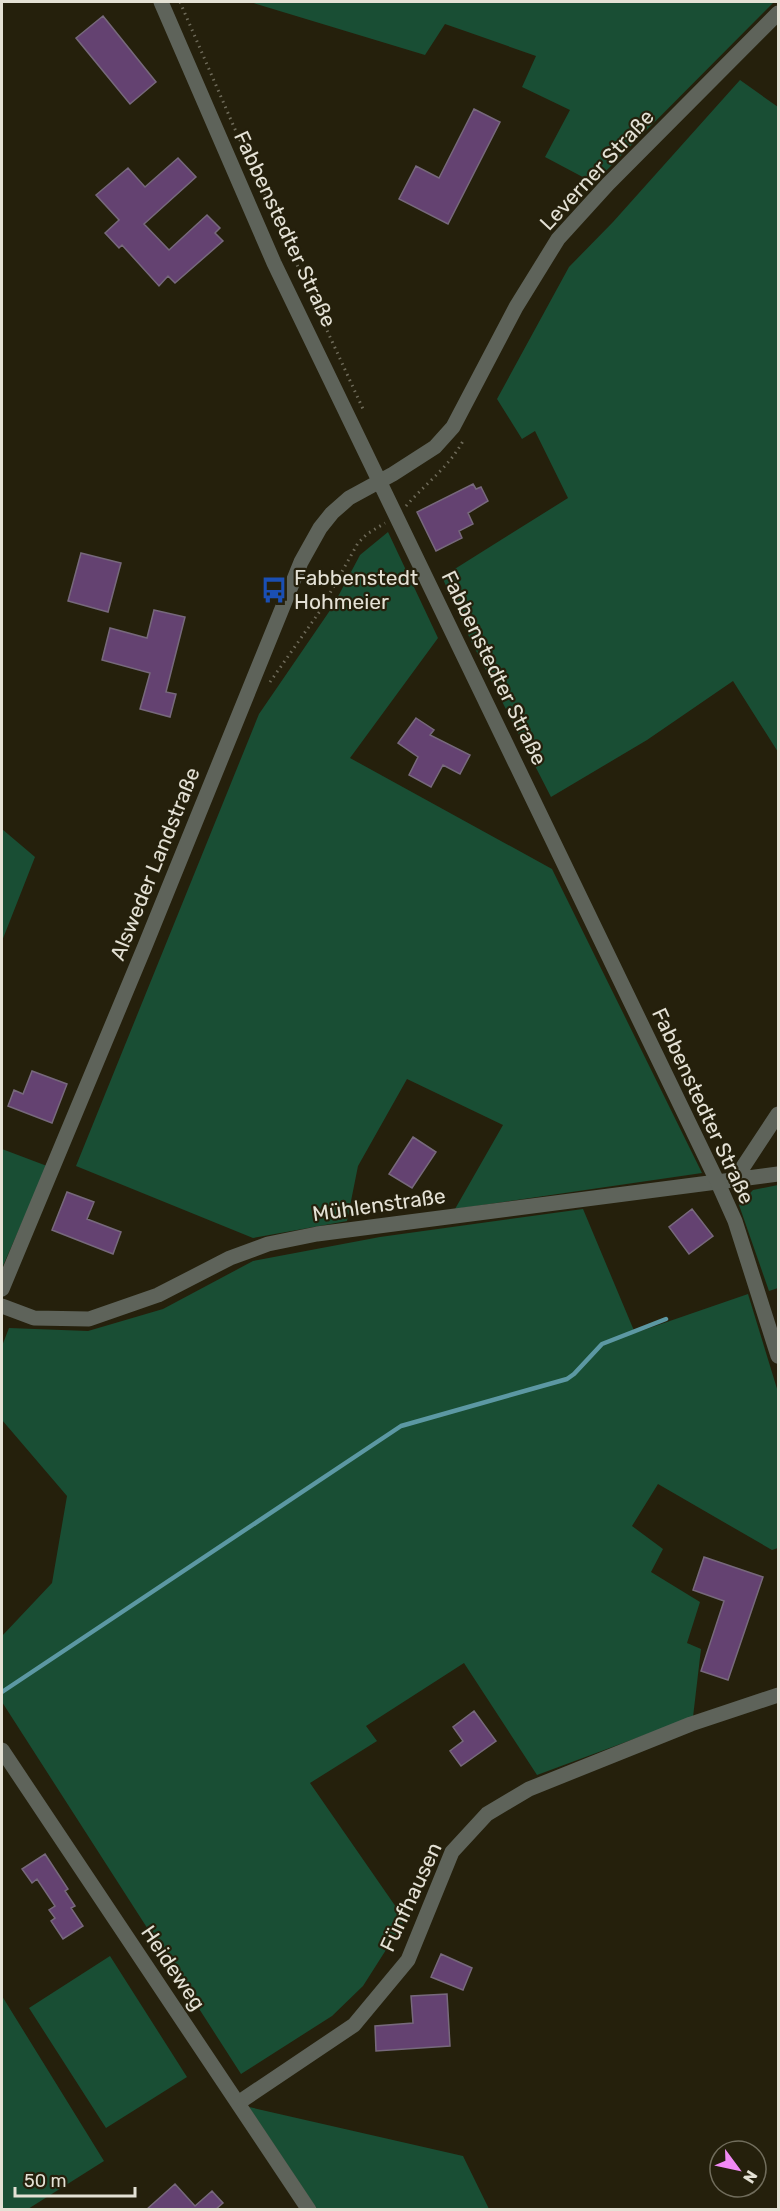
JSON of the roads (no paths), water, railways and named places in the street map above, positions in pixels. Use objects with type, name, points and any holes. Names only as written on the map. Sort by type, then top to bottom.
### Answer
[{"type":"street","name":"Fabbenstedter Straße","points":[[161,2],[274,263],[387,478],[718,1183],[735,1221],[778,1356]]},
{"type":"street","name":"Leverner Straße","points":[[387,478],[435,447],[453,427],[516,307],[558,240],[608,184],[778,13]]},
{"type":"street","name":"Alsweder Landstraße","points":[[2,1289],[301,562],[320,528],[332,513],[349,498],[387,478]]},
{"type":"street","points":[[741,1180],[743,1167],[778,1114]]},
{"type":"street","name":"Mühlenstraße","points":[[2,1306],[34,1318],[89,1319],[158,1295],[230,1258],[268,1244],[317,1234],[778,1174]]},
{"type":"street","name":"Fünfhausen","points":[[238,2103],[354,2025],[408,1960],[452,1852],[487,1814],[529,1789],[691,1724],[778,1695]]},
{"type":"street","name":"Heideweg","points":[[2,1750],[309,2210]]},
{"type":"waterway","points":[[2,1692],[401,1426],[567,1379],[602,1344],[666,1319]]},
{"type":"place","name":"Fabbenstedt Hohmeier","points":[[274,590]]}]
